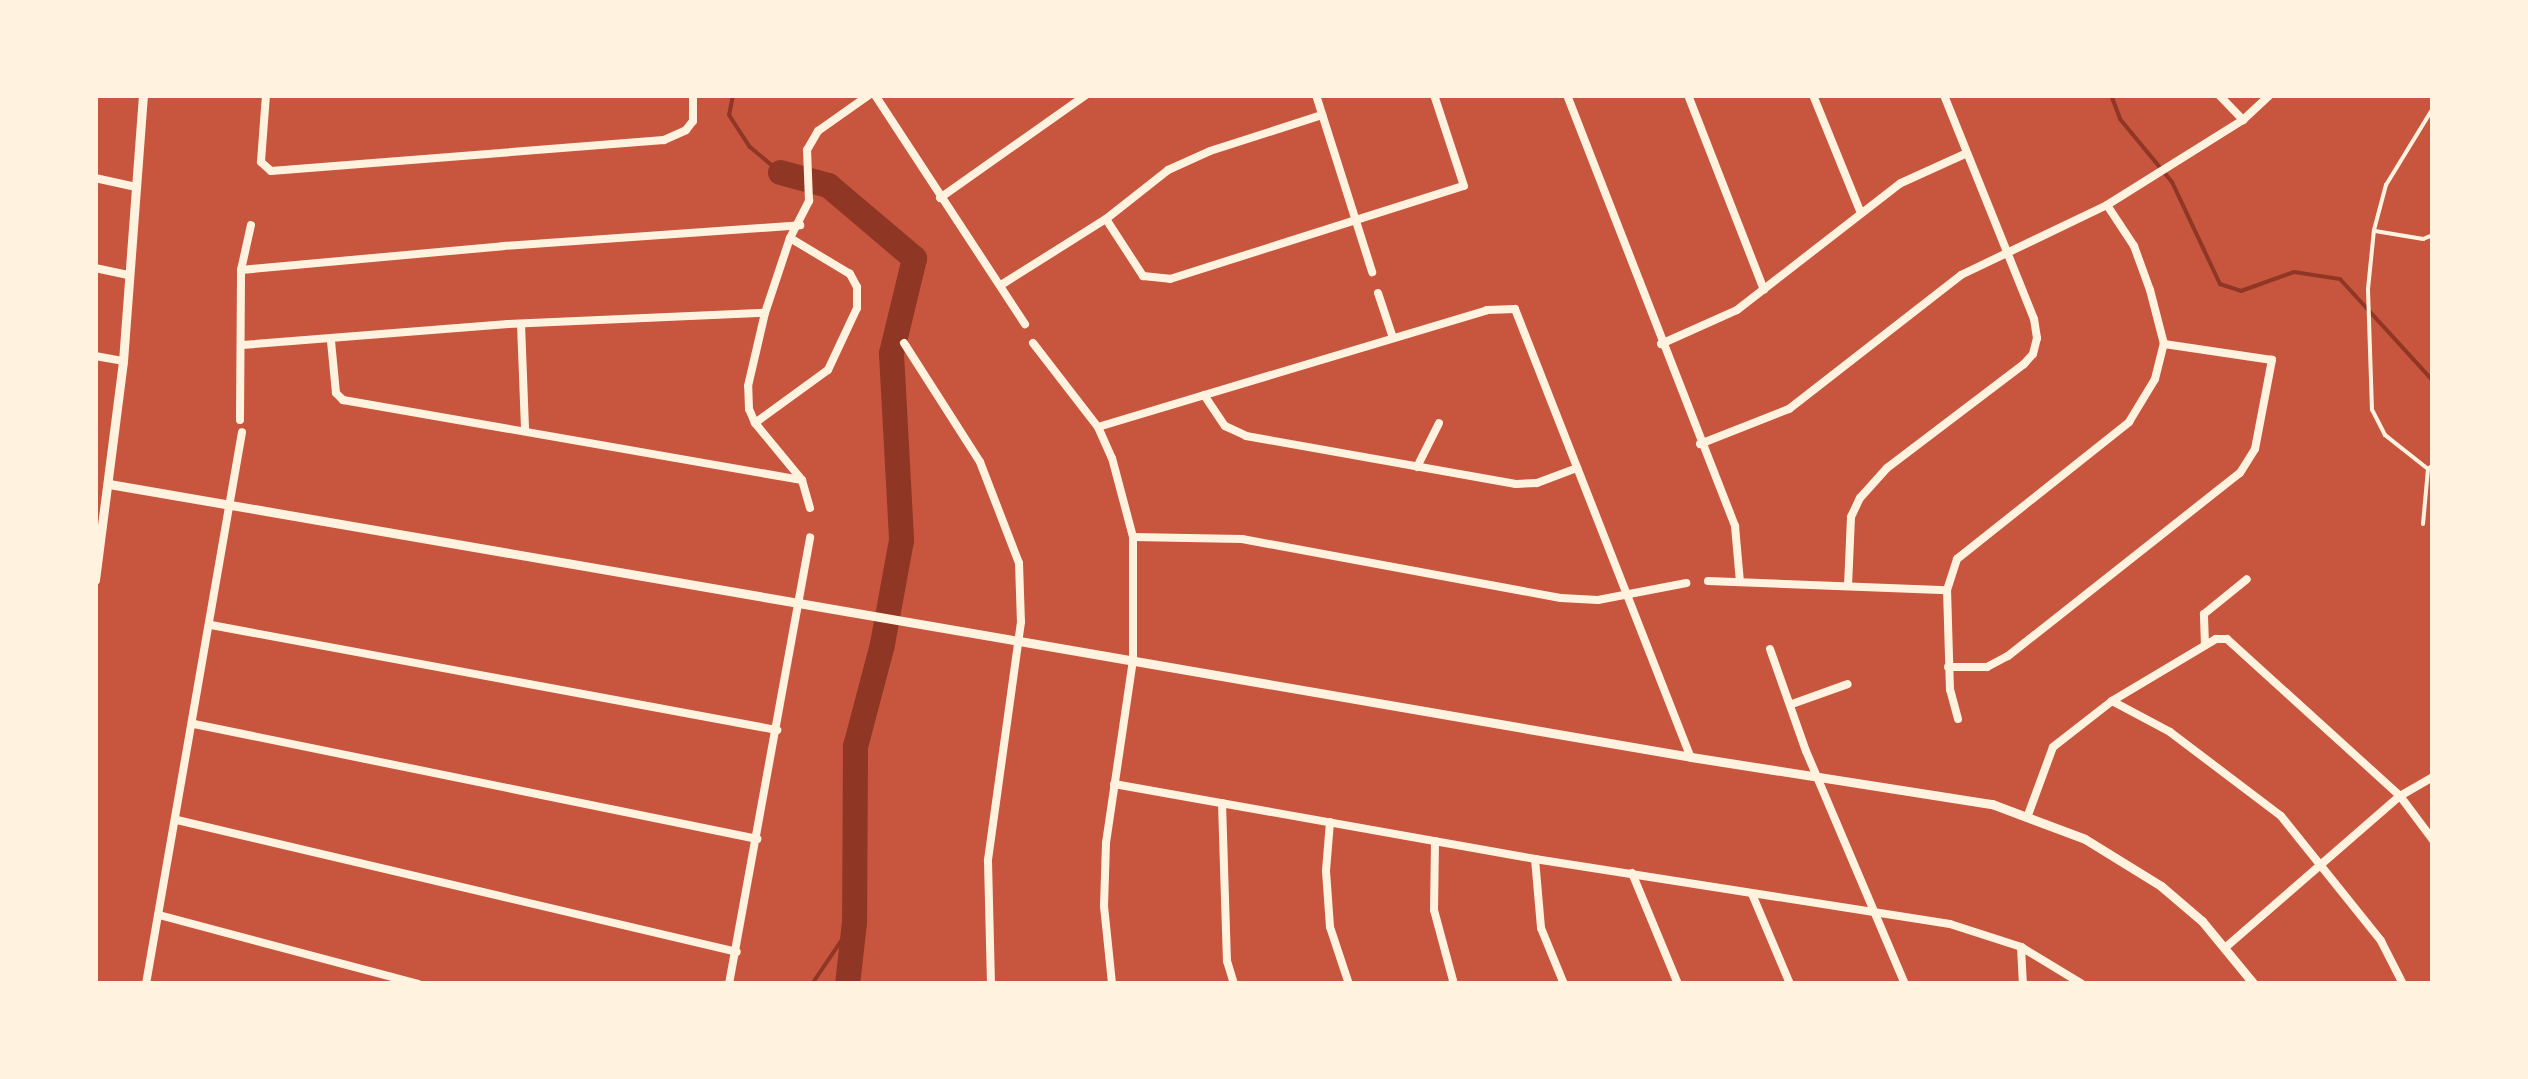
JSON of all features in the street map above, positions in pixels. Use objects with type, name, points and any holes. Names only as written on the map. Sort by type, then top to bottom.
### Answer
[{"type":"street","points":[[95,580],[123,361],[143,95]]},
{"type":"street","points":[[266,95],[262,167],[271,171],[664,140],[686,130],[693,121],[693,95]]},
{"type":"street","points":[[810,508],[802,480],[755,423],[749,409],[748,386],[764,313],[790,238],[800,225],[808,190],[807,150],[818,131],[872,95],[1025,324]]},
{"type":"street","points":[[940,198],[1086,95]]},
{"type":"street","points":[[1316,95],[1372,272]]},
{"type":"street","points":[[1106,219],[1143,276],[1170,279],[1464,186],[1434,95]]},
{"type":"street","points":[[1567,95],[1735,526],[1740,582]]},
{"type":"street","points":[[1688,95],[1764,290]]},
{"type":"street","points":[[1813,95],[1861,213]]},
{"type":"street","points":[[1848,586],[1851,517],[1860,498],[1887,468],[2033,354],[2034,319],[1944,95]]},
{"type":"street","points":[[2219,95],[2242,120]]},
{"type":"street","points":[[1700,444],[1789,409],[1961,275],[2108,205],[2242,120],[2270,95]]},
{"type":"street","points":[[1001,285],[1106,219],[1168,170],[1210,151],[1322,115]]},
{"type":"street","points":[[1661,344],[1714,322],[1764,290],[1900,184],[1967,153]]},
{"type":"street","points":[[95,178],[136,187]]},
{"type":"street","points":[[1958,719],[1948,667],[1947,590],[1957,559],[1965,548],[2129,422],[2156,379],[2164,344],[2134,246],[2108,205]]},
{"type":"street","points":[[240,420],[241,270],[251,225]]},
{"type":"street","points":[[241,270],[522,244],[800,225]]},
{"type":"street","points":[[755,423],[828,370],[858,308],[858,288],[850,274],[790,238]]},
{"type":"street","points":[[95,268],[129,275]]},
{"type":"street","points":[[1378,293],[1394,338]]},
{"type":"street","points":[[1098,427],[1487,310],[1515,309],[1691,757]]},
{"type":"street","points":[[242,345],[520,324],[764,313]]},
{"type":"street","points":[[520,324],[526,430]]},
{"type":"street","points":[[331,341],[335,387],[343,400],[802,480]]},
{"type":"street","points":[[904,342],[980,462],[1019,562],[1018,640],[988,861],[991,984]]},
{"type":"street","points":[[1032,343],[1098,427],[1112,458],[1133,537],[1136,586],[1132,660],[1106,843],[1104,906],[1112,984]]},
{"type":"street","points":[[1948,667],[1987,667],[2008,656],[2240,473],[2255,449],[2272,360],[2164,344]]},
{"type":"street","points":[[95,356],[123,361]]},
{"type":"street","points":[[1204,395],[1225,426],[1246,436],[1516,484],[1537,483],[1577,468]]},
{"type":"street","points":[[1417,467],[1439,423]]},
{"type":"street","points":[[146,984],[212,625],[242,432]]},
{"type":"street","points":[[95,481],[1691,757],[1954,796],[2028,815],[2086,838],[2122,860],[2160,886],[2226,947],[2254,984]]},
{"type":"street","points":[[730,984],[810,537]]},
{"type":"street","points":[[1133,537],[1242,539],[1561,598],[1598,600],[1686,582]]},
{"type":"street","points":[[2206,645],[2204,614],[2247,579]]},
{"type":"street","points":[[1708,582],[1947,590]]},
{"type":"street","points":[[212,625],[777,730]]},
{"type":"street","points":[[2028,815],[2053,747],[2112,701],[2216,639],[2226,639],[2400,796],[2433,840]]},
{"type":"street","points":[[1770,649],[1817,777],[1905,984]]},
{"type":"street","points":[[1792,704],[1848,684]]},
{"type":"street","points":[[2112,701],[2170,732],[2280,816],[2381,941],[2403,984]]},
{"type":"street","points":[[194,724],[757,838]]},
{"type":"street","points":[[2226,947],[2400,796],[2433,777]]},
{"type":"street","points":[[1114,784],[1534,859],[1950,924],[2022,947],[2082,984]]},
{"type":"street","points":[[1222,803],[1227,962],[1234,984]]},
{"type":"street","points":[[177,820],[736,952]]},
{"type":"street","points":[[1330,822],[1326,871],[1330,927],[1349,984]]},
{"type":"street","points":[[1435,841],[1434,910],[1454,984]]},
{"type":"street","points":[[1534,859],[1541,928],[1564,984]]},
{"type":"street","points":[[1632,873],[1678,984]]},
{"type":"street","points":[[1752,894],[1790,984]]},
{"type":"street","points":[[159,915],[418,984]]},
{"type":"street","points":[[2022,947],[2023,984]]},
{"type":"lane","points":[[2424,524],[2430,467],[2385,435],[2372,410],[2367,330],[2374,230],[2386,185],[2433,108]]},
{"type":"lane","points":[[2374,230],[2423,239],[2433,235]]},
{"type":"waterway","points":[[733,95],[729,115],[750,147],[780,172]]},
{"type":"waterway","points":[[2111,95],[2120,119],[2172,182],[2220,284],[2241,291],[2294,272],[2340,279],[2433,381]]},
{"type":"waterway","points":[[780,172],[828,185],[914,258],[891,353],[901,540],[882,644],[855,746],[854,922],[847,984]]},
{"type":"waterway","points":[[812,984],[854,922]]}]
